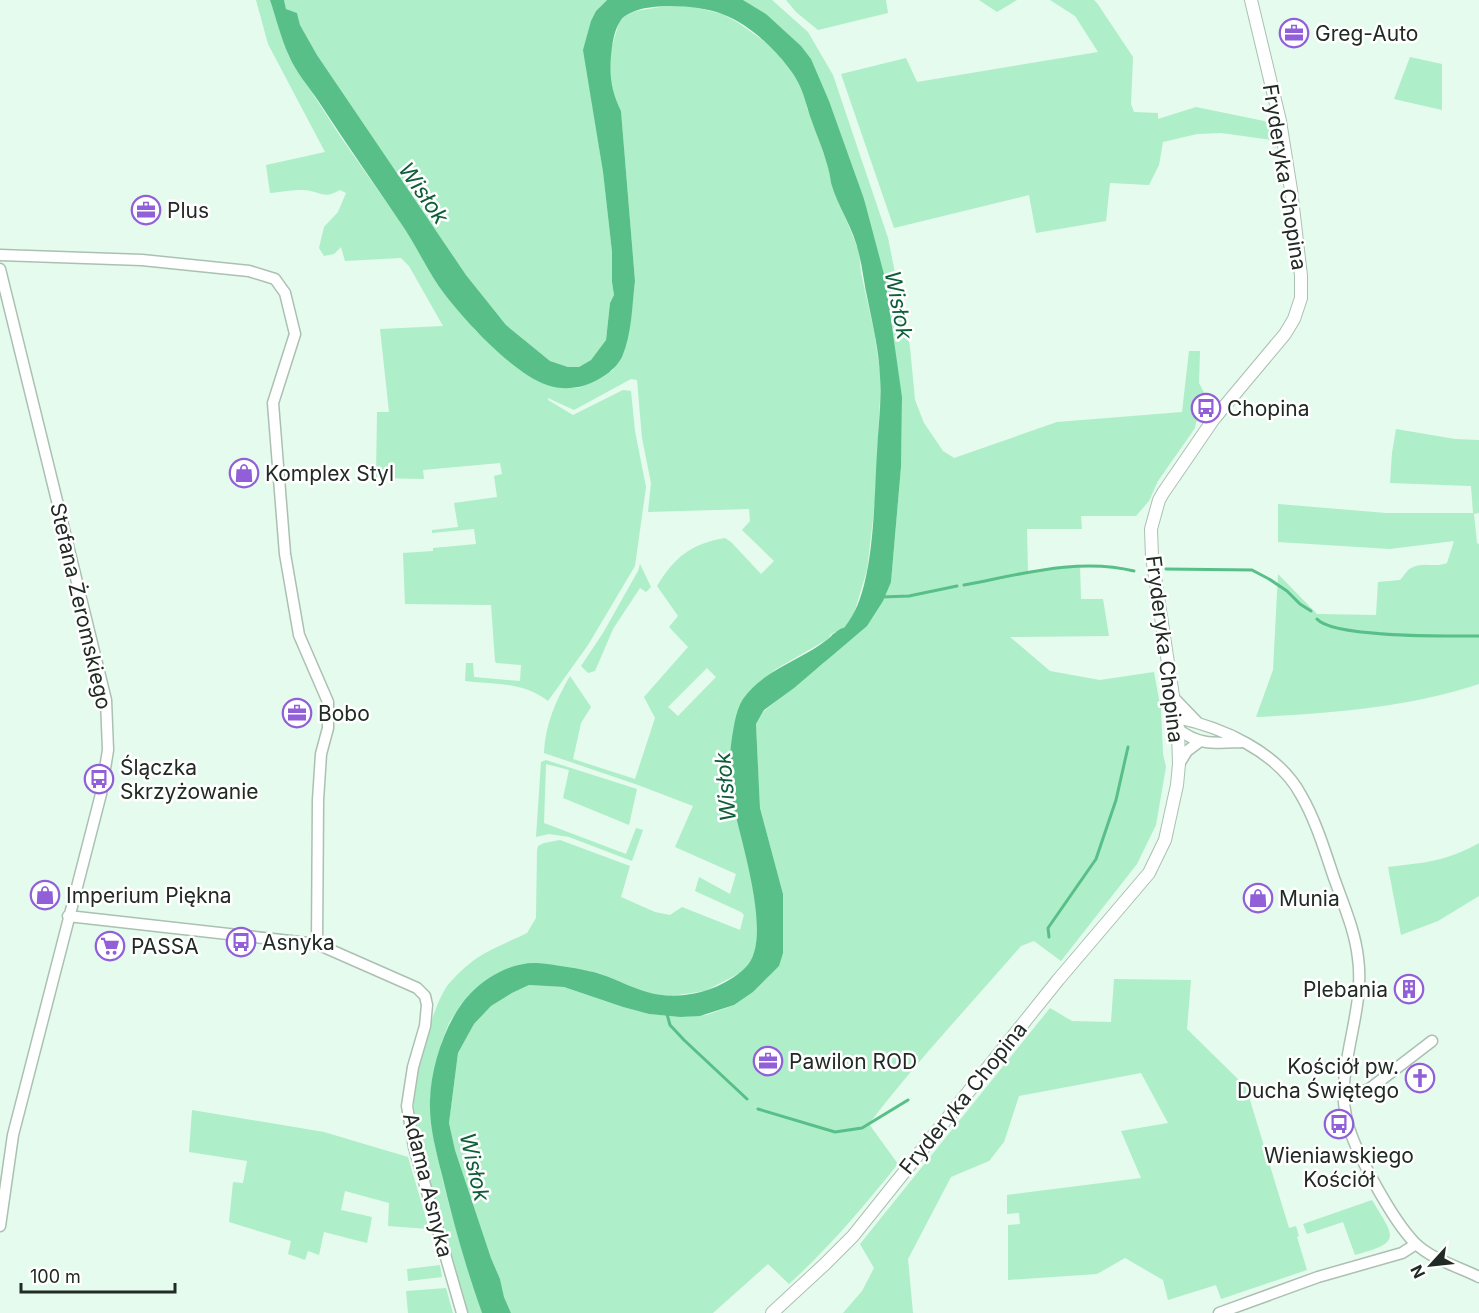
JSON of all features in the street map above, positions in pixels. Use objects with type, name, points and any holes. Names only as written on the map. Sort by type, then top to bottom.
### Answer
[{"type":"street","name":"Fryderyka Chopina","points":[[772,1313],[853,1236],[1058,980],[1149,873],[1165,840],[1177,785],[1179,764],[1177,724],[1152,557],[1151,529],[1159,500],[1175,474],[1213,420],[1285,334],[1294,320],[1301,298],[1299,252],[1281,131],[1251,0]]},
{"type":"street","points":[[0,255],[142,260],[249,271],[275,279],[285,293],[295,334],[273,403],[285,554],[299,634],[328,702],[328,728],[321,754],[318,800],[317,944]]},
{"type":"street","name":"Stefana Żeromskiego","points":[[0,268],[106,700],[108,750],[103,786],[13,1135],[0,1226]]},
{"type":"street","points":[[1172,696],[1197,722]]},
{"type":"street","points":[[1177,724],[1197,722],[1220,730],[1242,742],[1281,769],[1301,793],[1319,834],[1358,957],[1359,987],[1346,1065],[1344,1093],[1346,1116],[1353,1139],[1384,1199],[1416,1244],[1435,1257],[1479,1277]]},
{"type":"street","points":[[1177,724],[1189,738],[1199,742],[1242,742]]},
{"type":"street","points":[[1179,764],[1187,752],[1199,742]]},
{"type":"street","name":"Adama Asnyka","points":[[68,916],[317,944],[401,980],[417,988],[425,996],[427,1005],[425,1026],[413,1067],[407,1106],[414,1147],[462,1313]]},
{"type":"street","points":[[1344,1093],[1368,1090],[1432,1041]]},
{"type":"street","points":[[1219,1313],[1318,1277],[1402,1253],[1416,1244]]},
{"type":"shaded area","points":[[256,0],[270,0],[289,57],[340,136],[417,246],[427,266],[475,330],[534,379],[564,388],[578,388],[613,370],[632,307],[635,281],[621,111],[614,98],[609,77],[611,50],[619,22],[626,15],[636,11],[672,5],[686,5],[722,14],[771,46],[804,91],[807,108],[828,165],[831,183],[859,251],[861,273],[874,331],[881,378],[875,502],[867,570],[853,617],[843,629],[831,634],[828,639],[776,669],[743,699],[730,750],[732,796],[755,895],[758,931],[757,948],[753,960],[742,972],[705,991],[671,996],[652,994],[599,973],[536,963],[461,1004],[449,1023],[442,1041],[430,1099],[435,1147],[449,1205],[482,1313],[468,1313],[415,1122],[417,1078],[424,1044],[435,1011],[447,986],[469,964],[489,951],[527,933],[536,918],[537,850],[538,846],[544,843],[560,840],[630,866],[621,897],[655,912],[670,915],[682,907],[740,930],[744,915],[741,912],[695,891],[699,877],[730,894],[736,874],[675,847],[693,806],[544,753],[552,713],[570,676],[591,707],[581,723],[573,759],[635,779],[655,718],[644,697],[688,647],[669,627],[678,616],[657,586],[670,567],[685,553],[702,544],[725,538],[761,574],[774,561],[742,530],[750,521],[749,509],[648,512],[651,483],[642,438],[637,380],[631,379],[574,410],[548,398],[573,415],[623,390],[631,391],[635,431],[646,487],[635,566],[588,645],[548,701],[519,687],[465,681],[466,663],[473,663],[474,677],[520,681],[521,665],[496,663],[495,661],[491,605],[405,604],[403,553],[476,544],[474,529],[432,533],[432,530],[458,527],[454,503],[497,497],[494,476],[502,474],[500,463],[423,470],[424,479],[376,478],[377,412],[389,412],[380,329],[443,326],[409,266],[401,258],[345,261],[341,247],[334,254],[324,256],[319,248],[324,227],[338,212],[346,193],[340,190],[325,195],[311,191],[290,190],[270,193],[266,165],[325,152],[268,44]],"holes":[[[707,668],[716,677],[678,716],[668,707]]]},
{"type":"shaded area","points":[[270,0],[284,0],[286,9],[297,13],[300,25],[317,55],[466,275],[506,325],[550,361],[568,367],[579,367],[591,360],[606,340],[610,303],[614,295],[612,252],[603,172],[583,50],[591,21],[596,11],[607,0],[743,0],[766,14],[801,46],[811,59],[829,101],[864,199],[885,278],[902,397],[901,467],[891,582],[883,601],[867,626],[794,688],[764,710],[756,724],[760,808],[783,894],[783,953],[779,966],[753,992],[734,1005],[700,1016],[649,1014],[564,987],[529,985],[491,1006],[474,1024],[458,1053],[449,1123],[455,1150],[511,1313],[482,1313],[451,1210],[435,1147],[430,1109],[433,1073],[441,1044],[454,1016],[470,994],[492,976],[518,965],[537,963],[580,969],[647,992],[673,996],[712,988],[724,983],[745,968],[753,955],[757,936],[753,890],[730,781],[730,752],[735,722],[740,704],[751,689],[761,680],[844,628],[858,605],[868,564],[874,516],[881,395],[876,338],[857,245],[834,192],[825,158],[800,86],[782,59],[741,23],[722,14],[699,8],[654,7],[629,14],[621,20],[615,32],[610,71],[613,91],[621,111],[635,281],[630,329],[622,357],[613,369],[591,383],[575,388],[564,388],[547,385],[520,370],[466,320],[446,296],[406,231],[295,68]]},
{"type":"shaded area","points":[[284,0],[607,0],[596,11],[588,76],[603,172],[612,252],[614,295],[610,303],[606,340],[591,360],[579,367],[568,367],[550,361],[506,325],[466,275],[317,55],[300,25],[297,13],[286,9]]},
{"type":"shaded area","points":[[743,0],[772,0],[808,32],[833,75],[888,238],[910,347],[915,400],[924,423],[943,451],[954,458],[1057,422],[1182,412],[1189,351],[1200,351],[1199,383],[1210,404],[1200,414],[1195,428],[1158,481],[1149,501],[1136,516],[1081,516],[1082,529],[1027,529],[1028,571],[1080,565],[1081,599],[1103,599],[1109,636],[1010,637],[1050,671],[1100,680],[1154,672],[1161,710],[1163,754],[1166,767],[1156,825],[1137,864],[1061,961],[1034,941],[1021,946],[887,1101],[869,1124],[898,1164],[832,1241],[789,1284],[768,1264],[713,1313],[511,1313],[455,1150],[449,1123],[458,1053],[474,1024],[491,1006],[529,985],[564,987],[649,1014],[680,1017],[707,1015],[734,1005],[753,992],[768,977],[783,953],[783,894],[760,808],[756,724],[764,711],[824,663],[891,582],[901,467],[902,397],[864,199],[766,14]]},
{"type":"shaded area","points":[[786,0],[886,0],[888,13],[818,30],[796,12]]},
{"type":"shaded area","points":[[979,0],[1017,0],[997,12]]},
{"type":"shaded area","points":[[1050,0],[1094,0],[1097,3],[1133,57],[1131,104],[1134,112],[1158,113],[1158,119],[1196,107],[1264,121],[1273,125],[1277,146],[1274,148],[1272,140],[1221,133],[1197,134],[1163,142],[1159,165],[1149,185],[1110,183],[1106,221],[1036,233],[1029,195],[894,228],[841,74],[906,58],[917,82],[1098,52],[1075,16]]},
{"type":"shaded area","points":[[1410,57],[1442,64],[1442,110],[1394,99]]},
{"type":"shaded area","points":[[1396,429],[1455,439],[1479,440],[1479,513],[1474,514],[1477,543],[1479,544],[1479,684],[1424,699],[1369,708],[1256,717],[1273,670],[1278,574],[1317,614],[1376,615],[1378,582],[1400,580],[1408,570],[1415,566],[1447,563],[1454,541],[1390,549],[1278,542],[1278,504],[1386,513],[1473,513],[1471,486],[1390,483]]},
{"type":"shaded area","points":[[640,564],[651,587],[646,592],[640,588],[613,629],[595,671],[588,673],[581,666],[603,633]]},
{"type":"shaded area","points":[[546,760],[637,789],[629,825],[563,798],[569,770],[546,764],[544,823],[626,854],[636,828],[643,830],[632,861],[569,837],[549,834],[536,837],[541,762]]},
{"type":"shaded area","points":[[1479,843],[1479,896],[1438,921],[1401,935],[1388,867],[1446,857]]},
{"type":"shaded area","points":[[1114,979],[1191,980],[1187,1029],[1246,1087],[1289,1228],[1296,1226],[1307,1270],[1221,1299],[1216,1285],[1168,1300],[1163,1280],[1125,1258],[1097,1274],[1008,1280],[1008,1225],[1020,1224],[1019,1213],[1007,1214],[1007,1195],[1141,1178],[1121,1131],[1168,1123],[1141,1073],[1019,1096],[1004,1142],[989,1161],[951,1177],[908,1259],[913,1313],[843,1313],[862,1291],[874,1268],[860,1244],[1050,1008],[1072,1021],[1111,1022]]},
{"type":"shaded area","points":[[192,1110],[324,1132],[408,1157],[429,1229],[388,1226],[389,1203],[345,1191],[341,1210],[372,1217],[367,1243],[324,1232],[319,1255],[308,1251],[305,1260],[288,1254],[291,1241],[229,1222],[233,1182],[243,1183],[247,1161],[189,1152]]},
{"type":"shaded area","points":[[1372,1200],[1389,1231],[1390,1237],[1381,1246],[1355,1255],[1343,1222],[1307,1234],[1303,1224]]},
{"type":"shaded area","points":[[440,1265],[442,1277],[408,1281],[407,1269]]},
{"type":"shaded area","points":[[446,1288],[453,1313],[408,1313],[406,1291]]},
{"type":"waterway","points":[[964,585],[1027,572],[1070,567],[1113,567],[1134,571]]},
{"type":"waterway","points":[[1166,569],[1252,570],[1287,591],[1311,611]]},
{"type":"waterway","points":[[882,597],[909,596],[957,586]]},
{"type":"waterway","points":[[1317,619],[1327,625],[1345,630],[1368,633],[1479,636]]},
{"type":"waterway","points":[[1049,937],[1048,928],[1096,859],[1116,800],[1128,747]]},
{"type":"waterway","points":[[667,1014],[670,1025],[684,1040],[747,1099]]},
{"type":"waterway","points":[[758,1109],[835,1132],[862,1128],[908,1100]]},
{"type":"place","name":"Greg-Auto","points":[[1294,33]]},
{"type":"place","name":"Plus","points":[[146,210]]},
{"type":"place","name":"Chopina","points":[[1206,408]]},
{"type":"place","name":"Komplex Styl","points":[[244,473]]},
{"type":"place","name":"Bobo","points":[[297,713]]},
{"type":"place","name":"Ślączka Skrzyżowanie","points":[[99,779]]},
{"type":"place","name":"Imperium Piękna","points":[[45,895]]},
{"type":"place","name":"Munia","points":[[1258,898]]},
{"type":"place","name":"Asnyka","points":[[241,942]]},
{"type":"place","name":"PASSA","points":[[110,946]]},
{"type":"place","name":"Plebania","points":[[1409,989]]},
{"type":"place","name":"Pawilon ROD","points":[[768,1061]]},
{"type":"place","name":"Kościół pw. Ducha Świętego","points":[[1420,1078]]},
{"type":"place","name":"Wieniawskiego Kościół","points":[[1339,1124]]},
{"type":"water label","name":"Wisłok","points":[[424,193]]},
{"type":"water label","name":"Wisłok","points":[[899,305]]},
{"type":"water label","name":"Wisłok","points":[[725,787]]},
{"type":"water label","name":"Wisłok","points":[[475,1167]]}]
